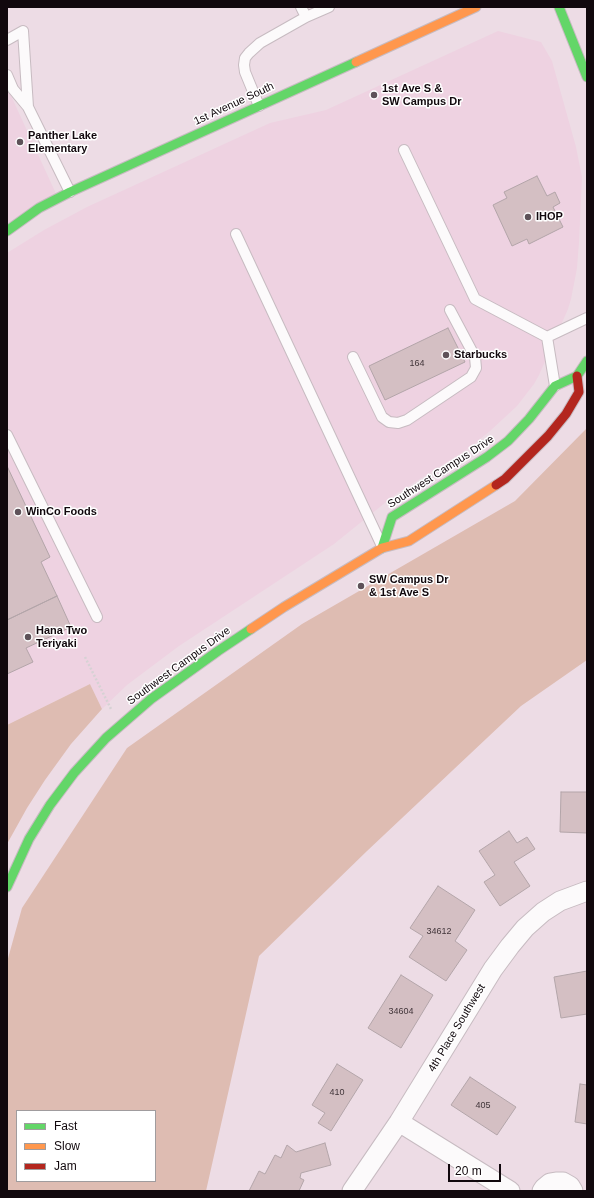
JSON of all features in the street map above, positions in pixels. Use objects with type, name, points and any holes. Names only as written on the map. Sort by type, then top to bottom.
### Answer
[{"type":"main road","name":"1st Avenue South","points":[[10,225],[70,192],[476,7]]},
{"type":"main road","points":[[559,7],[587,77]]},
{"type":"main road","name":"Southwest Campus Drive","points":[[382,548],[392,517],[487,458],[508,442],[529,419],[555,386],[576,376],[587,361]]},
{"type":"main road","name":"Southwest Campus Drive","points":[[7,887],[29,839],[50,805],[74,773],[119,726],[151,699],[224,647],[284,607],[382,548],[409,541],[505,479],[533,452],[566,414],[579,392],[580,386],[576,376]]},
{"type":"street","name":"4th Place Southwest","points":[[352,1191],[399,1122],[493,969],[510,946],[525,928],[543,912],[560,901],[587,891]]},
{"type":"street","points":[[399,1122],[510,1191]]},
{"type":"street","points":[[542,1191],[550,1183],[564,1182],[574,1191]]},
{"type":"lane","points":[[301,7],[306,17]]},
{"type":"lane","points":[[259,106],[245,72],[245,58],[260,42],[306,17],[329,7]]},
{"type":"lane","points":[[7,40],[23,31],[28,107]]},
{"type":"lane","points":[[7,75],[13,89],[28,107],[70,192]]},
{"type":"lane","points":[[404,150],[474,299],[547,337]]},
{"type":"lane","points":[[236,234],[382,548]]},
{"type":"lane","points":[[353,357],[382,417],[389,422],[398,423],[407,420],[471,378],[476,368],[475,357],[450,310]]},
{"type":"lane","points":[[547,337],[587,318]]},
{"type":"lane","points":[[547,337],[555,386]]},
{"type":"lane","points":[[7,435],[98,617]]},
{"type":"path","points":[[84,657],[119,726]]},
{"type":"shaded area","points":[[498,31],[541,42],[552,61],[576,147],[582,177],[577,268],[571,299],[568,309],[534,384],[517,406],[469,448],[396,494],[334,544],[179,646],[127,685],[102,709],[90,684],[7,725],[7,253],[44,230],[87,207],[270,123],[326,110]]},
{"type":"shaded area","name":"Panther Lake Elementary","points":[[7,87],[58,198],[7,231]]},
{"type":"shaded area","points":[[587,428],[587,660],[521,706],[367,851],[259,956],[206,1191],[7,1191],[7,962],[22,908],[127,748],[302,624],[515,501]]},
{"type":"shaded area","points":[[90,684],[102,709],[71,744],[45,780],[7,844],[7,725]]},
{"type":"building","name":"IHOP","points":[[537,176],[547,196],[555,192],[560,203],[553,207],[563,227],[529,244],[527,239],[512,246],[493,205],[507,198],[504,192]]},
{"type":"building","points":[[448,328],[465,362],[385,400],[369,366]]},
{"type":"building","name":"WinCo Foods","points":[[7,466],[50,557],[41,562],[57,596],[7,620]]},
{"type":"building","name":"Hana Two Teriyaki","points":[[57,596],[71,627],[26,648],[33,662],[7,674],[7,620]]},
{"type":"building","points":[[561,792],[587,792],[587,833],[560,832]]},
{"type":"building","points":[[509,831],[517,843],[527,837],[535,849],[514,862],[530,886],[500,906],[484,882],[495,875],[479,851]]},
{"type":"building","points":[[438,886],[475,910],[455,941],[467,950],[446,981],[409,957],[423,936],[410,928]]},
{"type":"building","points":[[587,971],[587,1014],[561,1018],[554,977]]},
{"type":"building","points":[[401,975],[433,995],[401,1048],[368,1028]]},
{"type":"building","points":[[337,1064],[363,1080],[331,1131],[318,1123],[325,1113],[312,1105]]},
{"type":"building","points":[[470,1077],[516,1107],[497,1135],[451,1105]]},
{"type":"building","points":[[580,1084],[587,1085],[587,1124],[575,1122]]},
{"type":"building","points":[[325,1143],[331,1165],[301,1173],[300,1178],[304,1180],[299,1191],[249,1191],[259,1171],[265,1174],[275,1155],[281,1158],[287,1145],[296,1152]]},
{"type":"traffic: fast","points":[[559,7],[587,77]]},
{"type":"traffic: fast","points":[[7,231],[39,208],[70,192],[356,62]]},
{"type":"traffic: fast","points":[[382,548],[392,517],[487,457],[508,441],[529,419],[555,386],[577,376],[587,361]]},
{"type":"traffic: fast","points":[[7,887],[29,839],[50,805],[74,773],[106,738],[151,699],[251,629]]},
{"type":"traffic: slow","points":[[356,62],[476,7]]},
{"type":"traffic: slow","points":[[251,629],[284,607],[382,548],[409,541],[496,485]]},
{"type":"traffic: jam","points":[[496,485],[505,479],[548,436],[566,414],[579,392],[577,376]]},
{"type":"place","name":"1st Ave S & SW Campus Dr","points":[[374,95]]},
{"type":"place","name":"Panther Lake Elementary","points":[[20,142]]},
{"type":"place","name":"IHOP","points":[[528,217]]},
{"type":"place","name":"Starbucks","points":[[446,355]]},
{"type":"place","name":"WinCo Foods","points":[[18,512]]},
{"type":"place","name":"SW Campus Dr & 1st Ave S","points":[[361,586]]},
{"type":"place","name":"Hana Two Teriyaki","points":[[28,637]]}]
